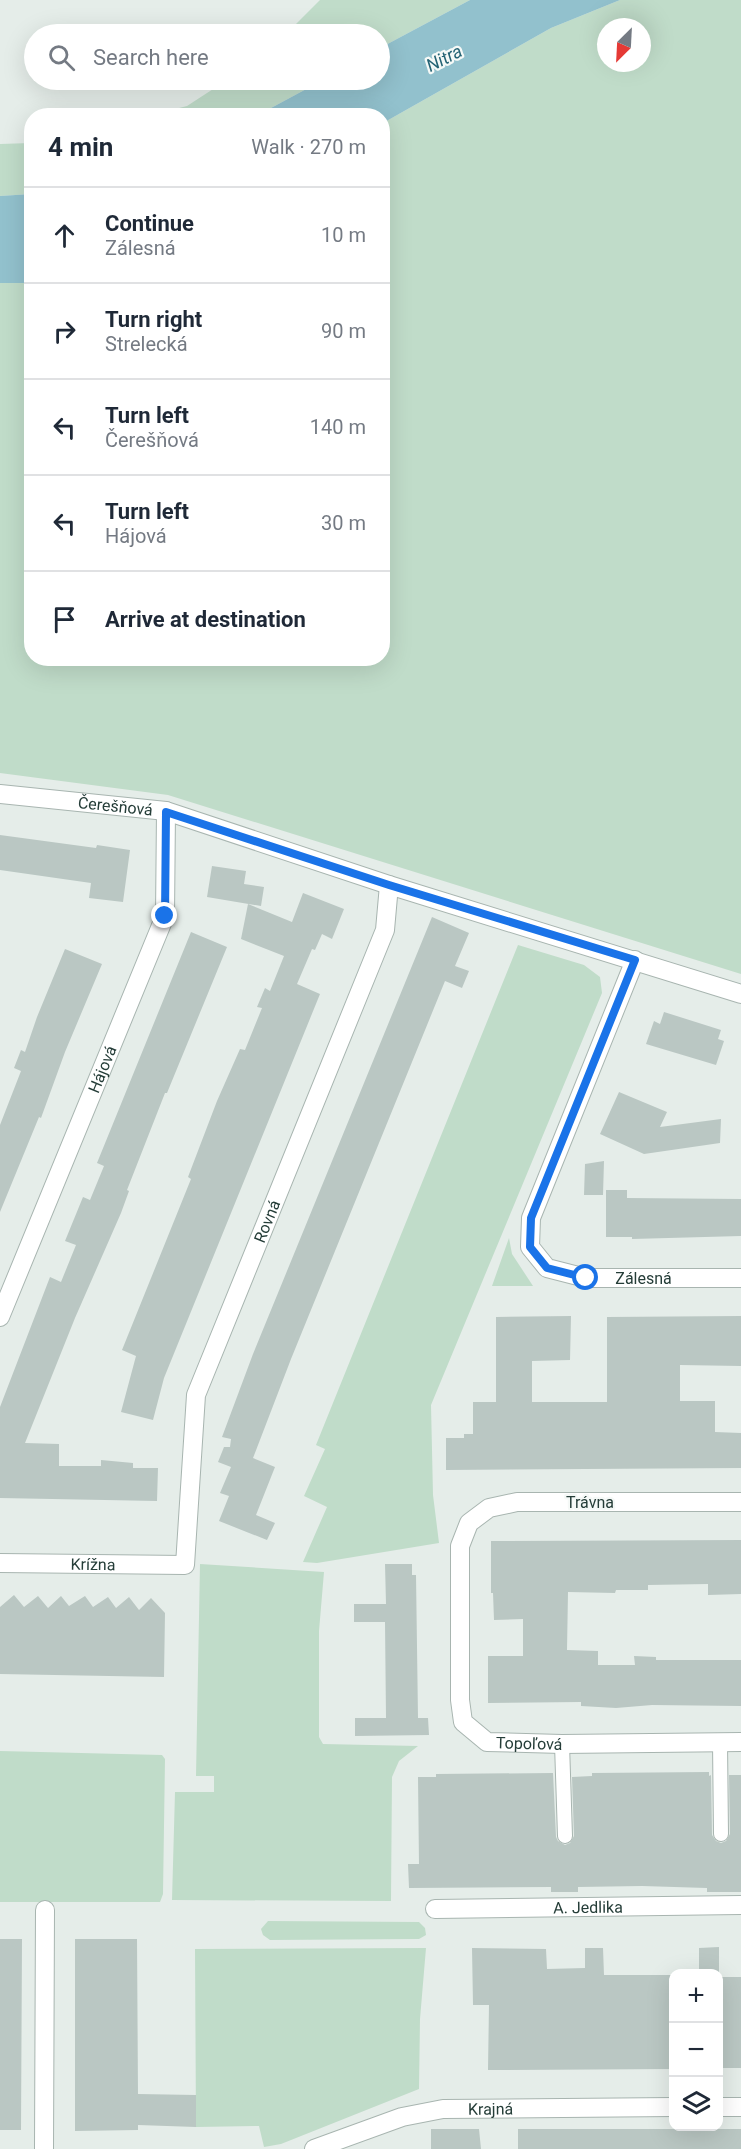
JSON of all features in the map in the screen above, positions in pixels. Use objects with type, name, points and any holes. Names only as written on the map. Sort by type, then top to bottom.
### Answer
[{"type":"street","name":"Čerešňová","points":[[0,794],[166,812],[389,885],[741,994]]},
{"type":"street","name":"Hájová","points":[[0,1317],[165,916],[166,812]]},
{"type":"street","name":"Rovná","points":[[185,1565],[196,1395],[386,930],[389,885]]},
{"type":"street","name":"Zálesná","points":[[635,960],[531,1218],[530,1247],[547,1268],[586,1278],[741,1278]]},
{"type":"street","name":"Trávna","points":[[460,1546],[469,1523],[489,1508],[517,1503],[741,1502]]},
{"type":"street","name":"Topoľová","points":[[460,1546],[460,1700],[464,1722],[487,1742],[562,1744],[741,1742]]},
{"type":"street","name":"Krížna","points":[[0,1563],[185,1565]]},
{"type":"street","name":"A. Jedlika","points":[[435,1909],[741,1905]]},
{"type":"street","points":[[44,2149],[45,1910]]},
{"type":"street","name":"Krajná","points":[[314,2149],[402,2117],[443,2109],[669,2107]]},
{"type":"street","points":[[723,2107],[741,2107]]},
{"type":"lane","points":[[720,1742],[721,1834]]},
{"type":"lane","points":[[562,1744],[565,1836]]},
{"type":"green space","points":[[320,0],[470,0],[390,43],[390,24],[296,24]]},
{"type":"green space","points":[[620,0],[741,0],[741,974],[168,795],[0,773],[0,283],[24,283],[24,666],[390,666],[390,119],[551,28]]},
{"type":"green space","points":[[212,90],[304,90],[271,108],[179,108],[187,106]]},
{"type":"green space","points":[[24,143],[24,194],[0,196],[0,144]]},
{"type":"green space","points":[[518,945],[584,965],[600,977],[602,993],[431,1405],[433,1495],[439,1543],[317,1563],[303,1562],[327,1507],[304,1496],[325,1449],[316,1445]]},
{"type":"green space","points":[[509,1238],[512,1254],[533,1286],[492,1286]]},
{"type":"green space","points":[[200,1564],[324,1572],[319,1631],[319,1737],[323,1744],[418,1746],[399,1761],[392,1777],[391,1901],[172,1900],[175,1792],[214,1792],[214,1776],[196,1776]]},
{"type":"green space","points":[[0,1751],[162,1755],[165,1759],[163,1894],[160,1902],[0,1902]]},
{"type":"green space","points":[[268,1921],[419,1922],[425,1928],[426,1935],[419,1939],[270,1940],[263,1935],[261,1929]]},
{"type":"green space","points":[[426,1948],[420,2019],[419,2089],[281,2144],[264,2147],[259,2126],[196,2127],[195,1949]]},
{"type":"water","name":"Nitra","points":[[470,0],[620,0],[551,28],[390,119],[390,108],[271,108],[304,90],[390,90],[390,43]]},
{"type":"water","points":[[24,194],[24,283],[0,283],[0,196]]},
{"type":"building","points":[[0,835],[96,848],[97,845],[130,850],[123,902],[89,898],[91,883],[0,870]]},
{"type":"building","points":[[212,866],[246,871],[244,884],[264,887],[261,906],[207,897]]},
{"type":"building","points":[[303,893],[344,909],[332,939],[322,934],[315,950],[312,949],[297,984],[320,994],[164,1378],[153,1420],[121,1412],[136,1356],[122,1350],[191,1179],[188,1177],[217,1101],[240,1049],[245,1050],[262,1008],[257,1007],[265,988],[270,991],[284,956],[241,939],[248,904],[292,922]]},
{"type":"building","points":[[432,917],[469,933],[455,966],[469,971],[462,988],[445,981],[253,1458],[275,1467],[256,1515],[275,1523],[267,1540],[219,1521],[229,1496],[220,1493],[231,1467],[218,1462],[224,1447],[230,1447],[231,1439],[222,1437],[253,1354]]},
{"type":"building","points":[[191,932],[227,947],[167,1093],[165,1093],[127,1190],[129,1191],[121,1213],[75,1318],[25,1443],[59,1444],[59,1466],[101,1466],[101,1460],[133,1463],[133,1468],[158,1468],[157,1501],[0,1498],[0,1407],[50,1277],[61,1282],[76,1245],[65,1241],[83,1197],[90,1200],[104,1166],[97,1163]]},
{"type":"building","points":[[65,949],[102,964],[65,1052],[41,1118],[39,1117],[0,1212],[0,1125],[21,1071],[14,1068],[21,1050],[25,1052]]},
{"type":"building","points":[[664,1012],[721,1030],[718,1039],[724,1041],[716,1065],[646,1044],[654,1021],[660,1024]]},
{"type":"building","points":[[619,1092],[667,1112],[660,1127],[721,1119],[720,1143],[644,1154],[600,1134]]},
{"type":"building","points":[[604,1161],[603,1195],[584,1195],[585,1164]]},
{"type":"building","points":[[606,1190],[627,1190],[627,1198],[741,1199],[741,1236],[632,1239],[632,1237],[606,1237]]},
{"type":"building","points":[[571,1316],[570,1360],[532,1361],[532,1402],[607,1402],[607,1317],[741,1316],[741,1366],[680,1365],[680,1401],[715,1401],[715,1432],[741,1433],[741,1468],[446,1470],[446,1438],[464,1438],[464,1434],[473,1434],[473,1402],[496,1402],[496,1317]]},
{"type":"building","points":[[741,1540],[741,1594],[708,1595],[708,1584],[648,1585],[648,1590],[616,1590],[615,1593],[568,1592],[567,1650],[598,1651],[598,1665],[635,1665],[634,1656],[656,1657],[656,1660],[741,1660],[741,1706],[652,1705],[616,1708],[581,1706],[581,1702],[488,1703],[488,1656],[523,1656],[523,1619],[494,1620],[493,1593],[491,1593],[491,1541]]},
{"type":"building","points":[[385,1564],[412,1564],[412,1575],[416,1575],[418,1718],[428,1718],[429,1735],[355,1736],[355,1718],[386,1718],[385,1622],[354,1622],[354,1604],[386,1604]]},
{"type":"building","points":[[14,1595],[24,1607],[38,1596],[48,1608],[61,1596],[69,1606],[85,1596],[93,1607],[108,1597],[116,1608],[129,1597],[139,1610],[151,1598],[165,1613],[164,1677],[0,1674],[0,1607]]},
{"type":"building","points":[[709,1772],[709,1776],[711,1775],[712,1835],[716,1841],[721,1843],[726,1841],[730,1834],[729,1775],[741,1775],[741,1892],[707,1892],[707,1888],[642,1886],[578,1887],[578,1892],[551,1892],[551,1887],[409,1888],[408,1864],[419,1864],[418,1777],[436,1777],[436,1774],[553,1773],[556,1837],[565,1845],[570,1843],[574,1836],[572,1777],[592,1776],[592,1773]]},
{"type":"building","points":[[0,1939],[22,1939],[21,2130],[0,2130]]},
{"type":"building","points":[[75,1939],[137,1939],[138,2094],[196,2095],[196,2127],[138,2125],[138,2130],[75,2131]]},
{"type":"building","points":[[719,1947],[719,1969],[699,1969],[699,1948]]},
{"type":"building","points":[[472,1948],[546,1949],[547,1969],[585,1968],[585,1948],[603,1948],[604,1975],[669,1975],[669,2069],[488,2070],[489,2005],[473,2005]]},
{"type":"building","points":[[723,1977],[741,1977],[741,2068],[723,2068]]},
{"type":"building","points":[[431,2129],[479,2129],[481,2149],[431,2149]]},
{"type":"building","points":[[518,2129],[723,2131],[723,2129],[741,2129],[741,2149],[518,2149]]},
{"type":"route","points":[[165,916],[166,812],[389,885],[635,960],[531,1218],[530,1247],[547,1268],[586,1278]]}]
